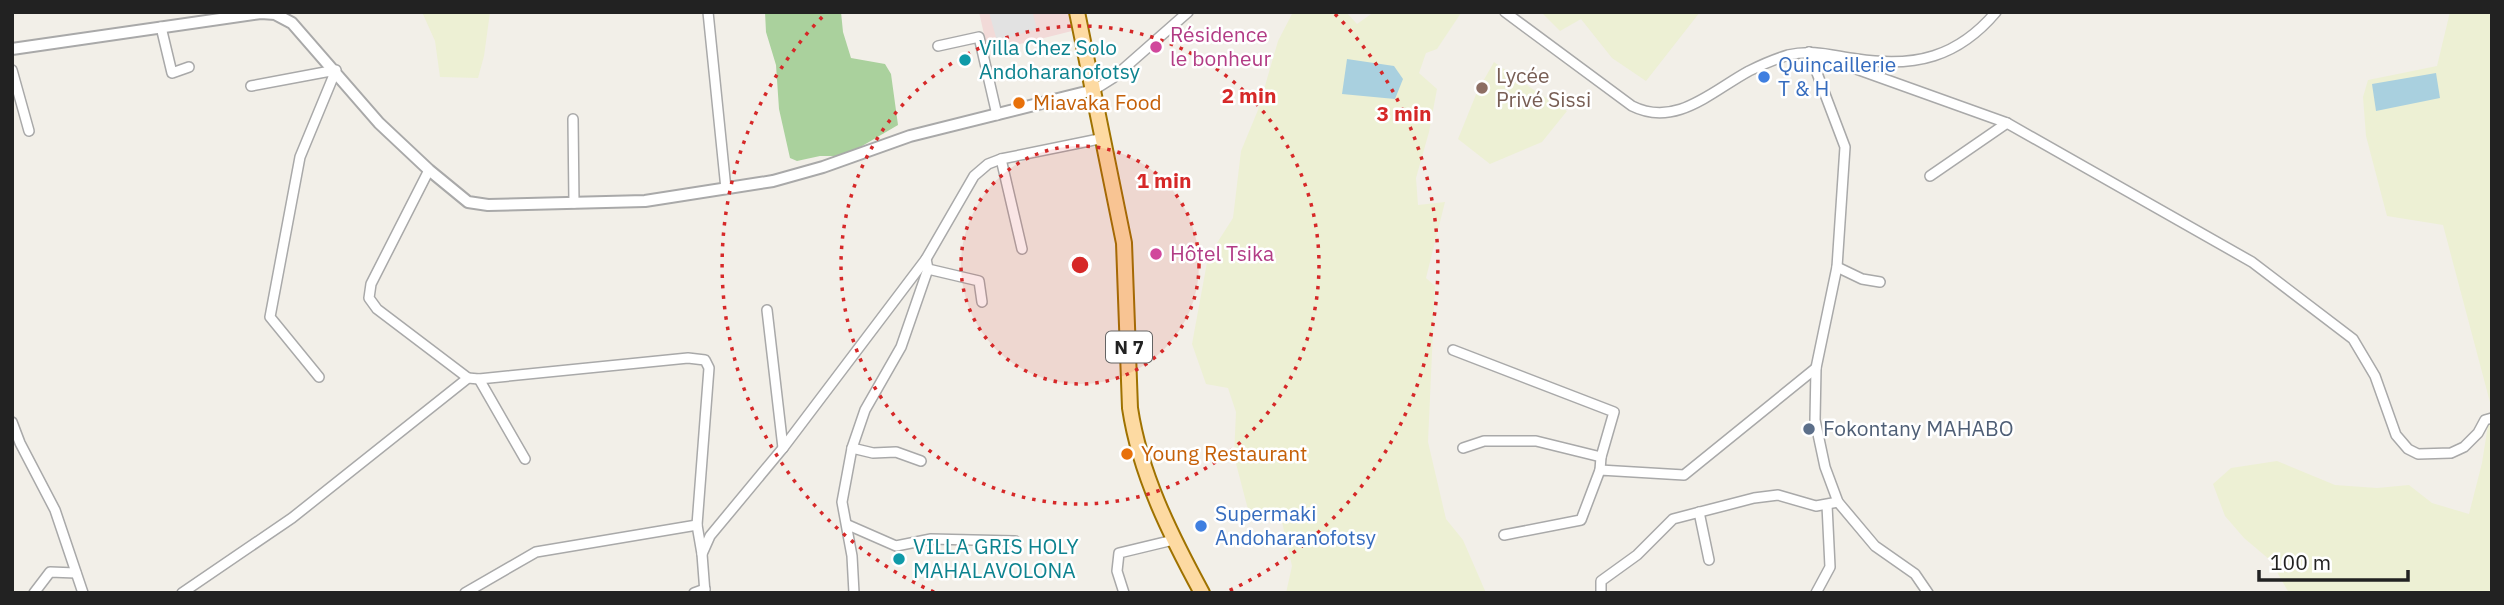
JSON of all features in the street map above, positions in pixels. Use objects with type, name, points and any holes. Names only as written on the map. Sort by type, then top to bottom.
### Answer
[{"type":"main road","name":"N 7","points":[[1077,12],[1124,243],[1133,428],[1154,495],[1173,540],[1202,593]]},
{"type":"street","points":[[708,12],[726,189]]},
{"type":"street","points":[[12,49],[275,13],[292,23],[379,122],[429,170],[468,202],[498,205],[645,201],[773,181],[823,167],[910,136],[1094,90],[1113,78],[1188,12]]},
{"type":"street","points":[[1505,12],[1601,84],[1643,111],[1670,113],[1684,109],[1749,71],[1774,60],[1809,52],[1857,60],[1908,62],[1947,53],[1967,41],[1996,12]]},
{"type":"street","points":[[161,27],[172,73],[190,67]]},
{"type":"street","points":[[938,46],[979,37],[997,115]]},
{"type":"street","points":[[1809,52],[2007,123],[2252,262],[2353,339],[2375,376],[2396,435],[2408,449],[2418,454],[2451,453],[2464,447],[2478,433],[2485,420],[2492,418]]},
{"type":"street","points":[[1809,52],[1845,147],[1837,267],[1816,368],[1815,420],[1825,467],[1838,502],[1875,546],[1915,573],[1928,593]]},
{"type":"street","points":[[12,70],[29,131]]},
{"type":"street","points":[[251,86],[336,70]]},
{"type":"street","points":[[319,377],[270,317],[300,157],[336,70]]},
{"type":"street","points":[[573,119],[574,203]]},
{"type":"street","points":[[1930,176],[2007,123]]},
{"type":"street","points":[[702,554],[710,536],[783,448],[926,259],[974,176],[988,164],[1001,159],[1104,138]]},
{"type":"street","points":[[1001,159],[1022,248]]},
{"type":"street","points":[[429,170],[371,284],[369,298],[377,309],[468,378],[688,358],[705,360],[710,379],[697,525],[705,591],[694,593]]},
{"type":"street","points":[[854,593],[848,525],[842,502],[852,448],[865,410],[901,347],[928,269],[926,259]]},
{"type":"street","points":[[1837,267],[1862,279],[1880,282]]},
{"type":"street","points":[[928,269],[979,282],[982,302]]},
{"type":"street","points":[[767,310],[783,448]]},
{"type":"street","points":[[1453,350],[1614,412],[1600,470],[1581,520],[1504,536]]},
{"type":"street","points":[[1600,470],[1684,475],[1816,368]]},
{"type":"street","points":[[182,593],[292,518],[468,378]]},
{"type":"street","points":[[479,379],[525,459]]},
{"type":"street","points":[[12,422],[55,510],[83,593]]},
{"type":"street","points":[[1463,448],[1484,441],[1535,441],[1601,457]]},
{"type":"street","points":[[852,448],[873,453],[896,452],[921,461]]},
{"type":"street","points":[[1601,593],[1601,581],[1637,555],[1673,519],[1754,498],[1778,495],[1816,506],[1838,502]]},
{"type":"street","points":[[1816,593],[1830,567],[1827,505]]},
{"type":"street","points":[[1699,512],[1709,560]]},
{"type":"street","points":[[465,593],[536,552],[697,525]]},
{"type":"street","points":[[848,525],[896,546],[930,539],[1015,541]]},
{"type":"street","points":[[1124,593],[1117,571],[1119,554],[1173,540]]},
{"type":"street","points":[[34,593],[50,572],[76,573]]},
{"type":"shaded area","points":[[979,12],[1068,12],[1072,31],[988,52]]},
{"type":"shaded area","points":[[989,12],[1039,12],[1033,14],[1037,29],[997,41]]},
{"type":"green space","points":[[422,12],[490,12],[478,78],[440,77],[435,41]]},
{"type":"green space","points":[[765,12],[841,12],[843,32],[851,58],[885,64],[891,74],[898,125],[845,156],[820,156],[797,161],[790,158],[779,109],[776,65],[766,32]]},
{"type":"green space","points":[[1293,12],[1346,12],[1357,24],[1374,12],[1461,13],[1437,49],[1426,53],[1419,73],[1437,89],[1416,178],[1418,205],[1445,202],[1426,278],[1435,286],[1428,442],[1446,519],[1463,540],[1486,593],[1286,593],[1292,566],[1280,513],[1250,517],[1234,456],[1236,412],[1228,388],[1206,384],[1192,344],[1208,257],[1233,218],[1241,151],[1258,110],[1278,41]]},
{"type":"green space","points":[[1541,12],[1700,12],[1646,81],[1612,58],[1581,19],[1560,31]]},
{"type":"green space","points":[[2450,12],[2492,12],[2492,593],[2289,593],[2270,560],[2244,538],[2225,516],[2213,484],[2231,468],[2277,461],[2335,485],[2377,488],[2409,485],[2432,503],[2469,514],[2482,463],[2491,406],[2443,225],[2387,216],[2366,136],[2363,97],[2368,80],[2437,66]]},
{"type":"green space","points":[[1494,62],[1567,111],[1542,142],[1490,164],[1458,139],[1477,92]]},
{"type":"water","points":[[1347,59],[1394,66],[1403,79],[1395,99],[1342,94]]},
{"type":"water","points":[[2436,73],[2440,98],[2376,111],[2372,84]]},
{"type":"place","name":"Résidence le bonheur","points":[[1156,47]]},
{"type":"place","name":"Villa Chez Solo Andoharanofotsy","points":[[965,60]]},
{"type":"place","name":"Quincaillerie T & H","points":[[1764,77]]},
{"type":"place","name":"Lycée Privé Sissi","points":[[1482,88]]},
{"type":"place","name":"Miavaka Food","points":[[1019,103]]},
{"type":"place","name":"Hôtel Tsika","points":[[1156,254]]},
{"type":"place","name":"Fokontany MAHABO","points":[[1809,429]]},
{"type":"place","name":"Young Restaurant","points":[[1127,454]]},
{"type":"place","name":"Supermaki Andoharanofotsy","points":[[1201,526]]},
{"type":"place","name":"VILLA GRIS HOLY MAHALAVOLONA","points":[[899,559]]}]
